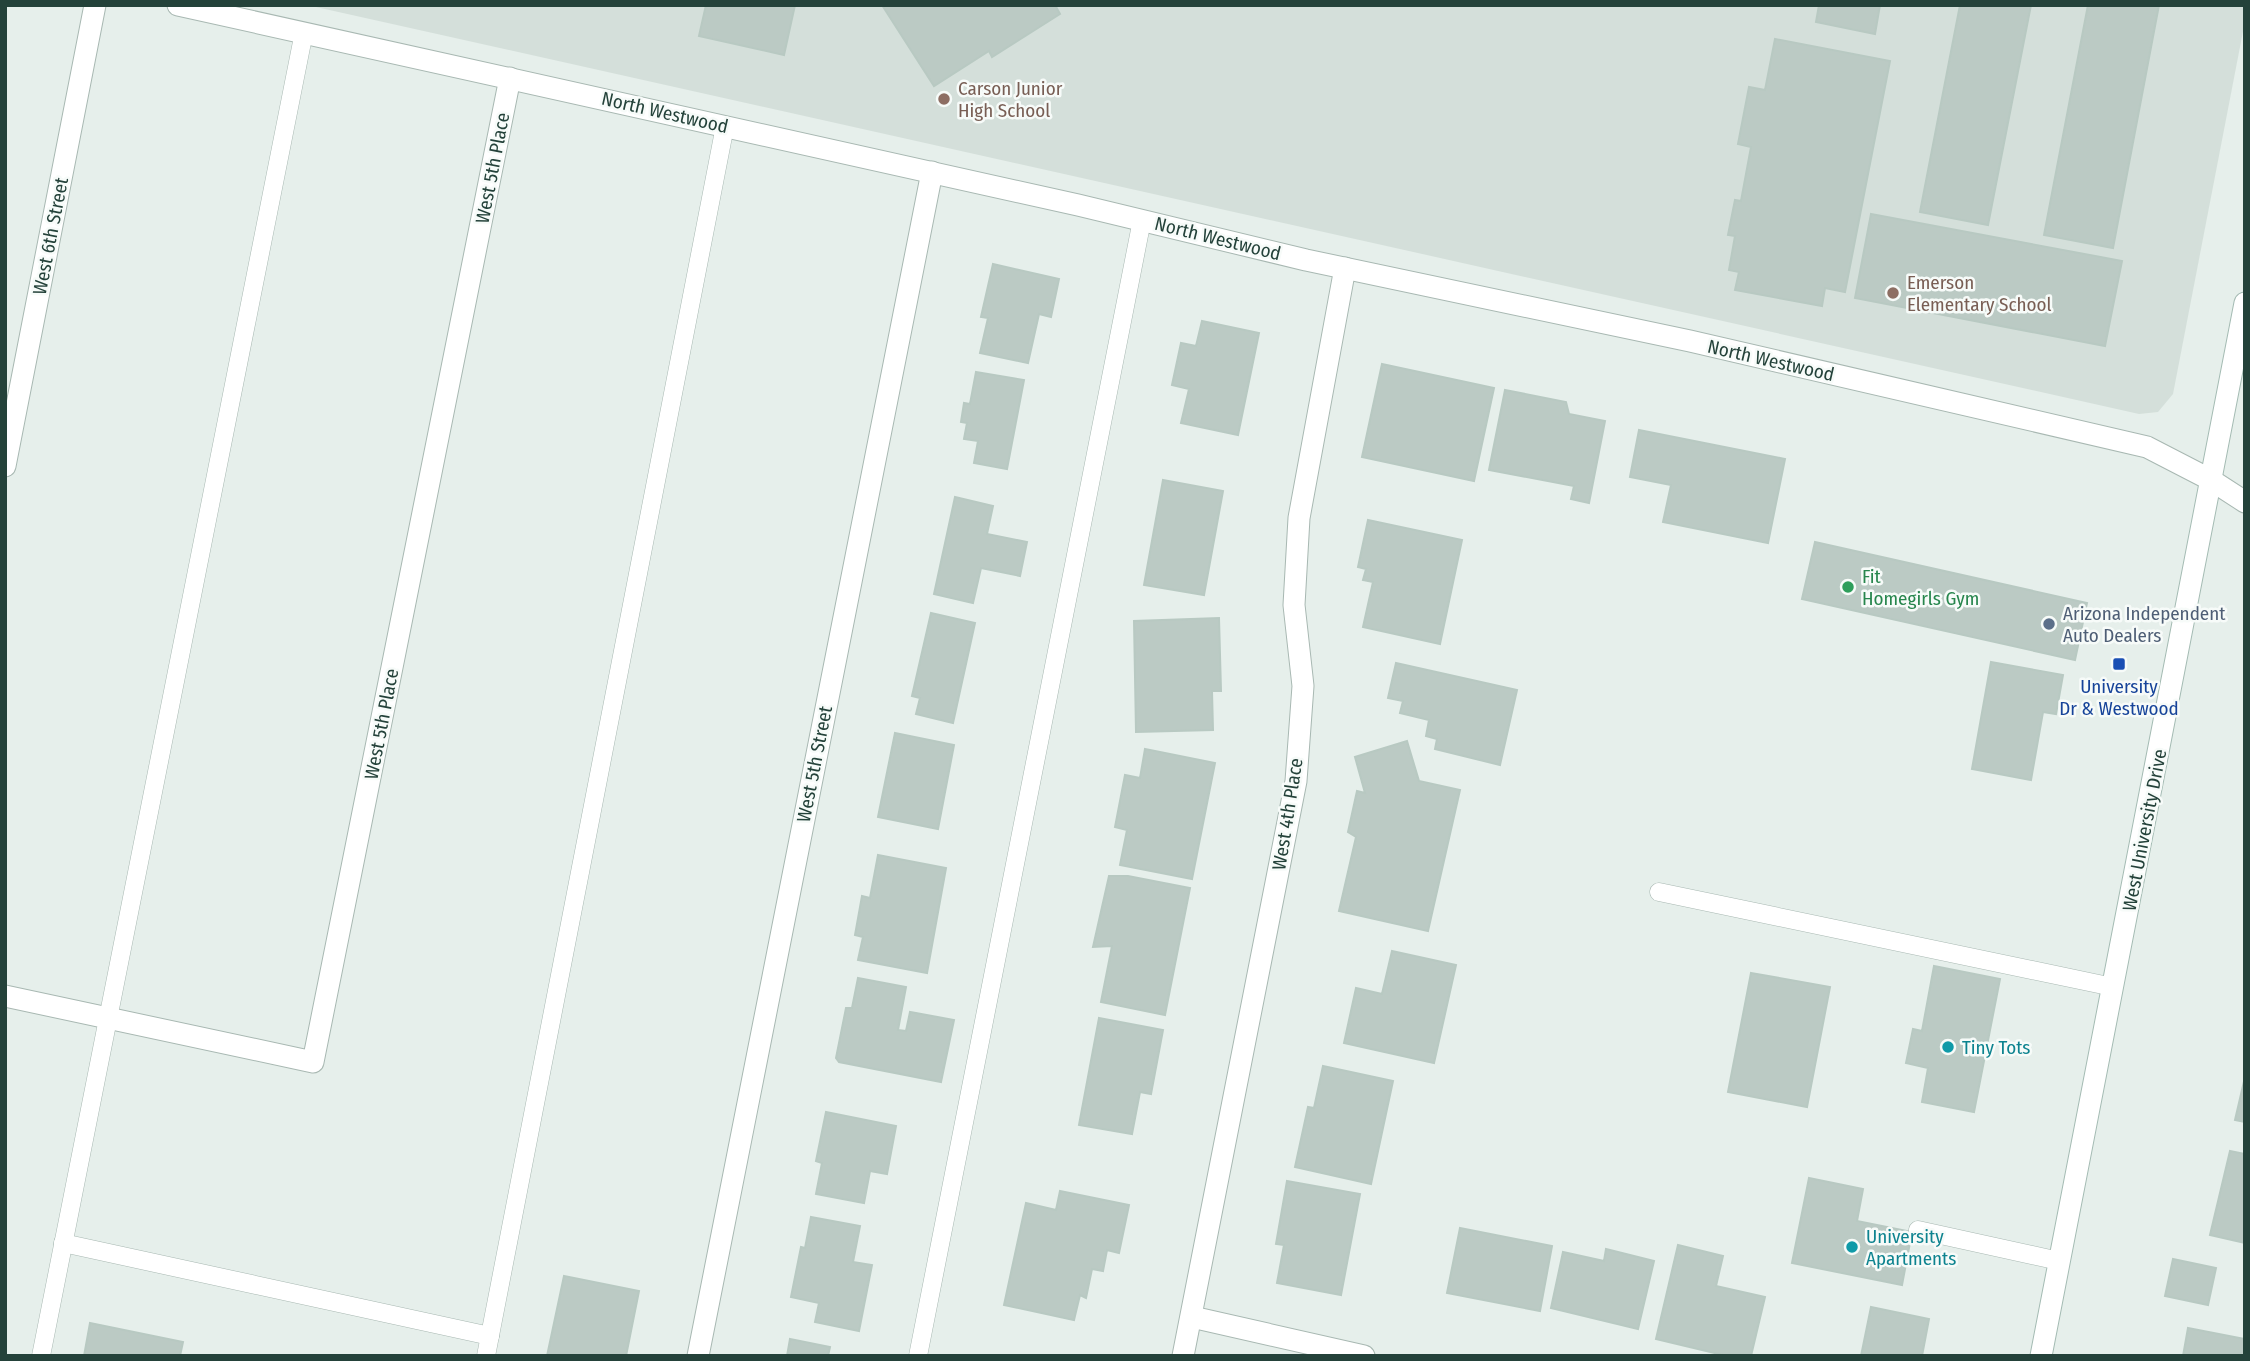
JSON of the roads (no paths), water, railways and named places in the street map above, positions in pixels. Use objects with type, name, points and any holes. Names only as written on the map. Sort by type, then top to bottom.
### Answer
[{"type":"street","name":"West 6th Street","points":[[5,466],[10,415],[94,5]]},
{"type":"street","name":"North Westwood","points":[[178,5],[932,172],[1345,268],[1690,341],[2147,447],[2211,480],[2245,502]]},
{"type":"street","name":"West 5th Place","points":[[5,996],[313,1062],[510,78]]},
{"type":"street","name":"West 5th Street","points":[[698,1356],[932,172]]},
{"type":"street","name":"West 4th Place","points":[[1183,1356],[1296,781],[1303,686],[1294,605],[1299,518],[1345,268]]},
{"type":"street","name":"West University Drive","points":[[2041,1356],[2245,303]]},
{"type":"street","points":[[1192,1317],[1364,1356]]},
{"type":"lane","points":[[41,1356],[304,32]]},
{"type":"lane","points":[[486,1356],[725,126]]},
{"type":"lane","points":[[918,1356],[1142,220]]},
{"type":"lane","points":[[1659,892],[2113,987]]},
{"type":"lane","points":[[1917,1230],[2059,1261]]},
{"type":"lane","points":[[63,1243],[490,1336]]},
{"type":"place","name":"Carson Junior High School","points":[[944,99]]},
{"type":"place","name":"Emerson Elementary School","points":[[1893,293]]},
{"type":"place","name":"Fit Homegirls Gym","points":[[1848,587]]},
{"type":"place","name":"Arizona Independent Auto Dealers","points":[[2049,624]]},
{"type":"place","name":"University Dr & Westwood","points":[[2119,664]]},
{"type":"place","name":"Tiny Tots","points":[[1948,1047]]},
{"type":"place","name":"University Apartments","points":[[1852,1247]]}]
